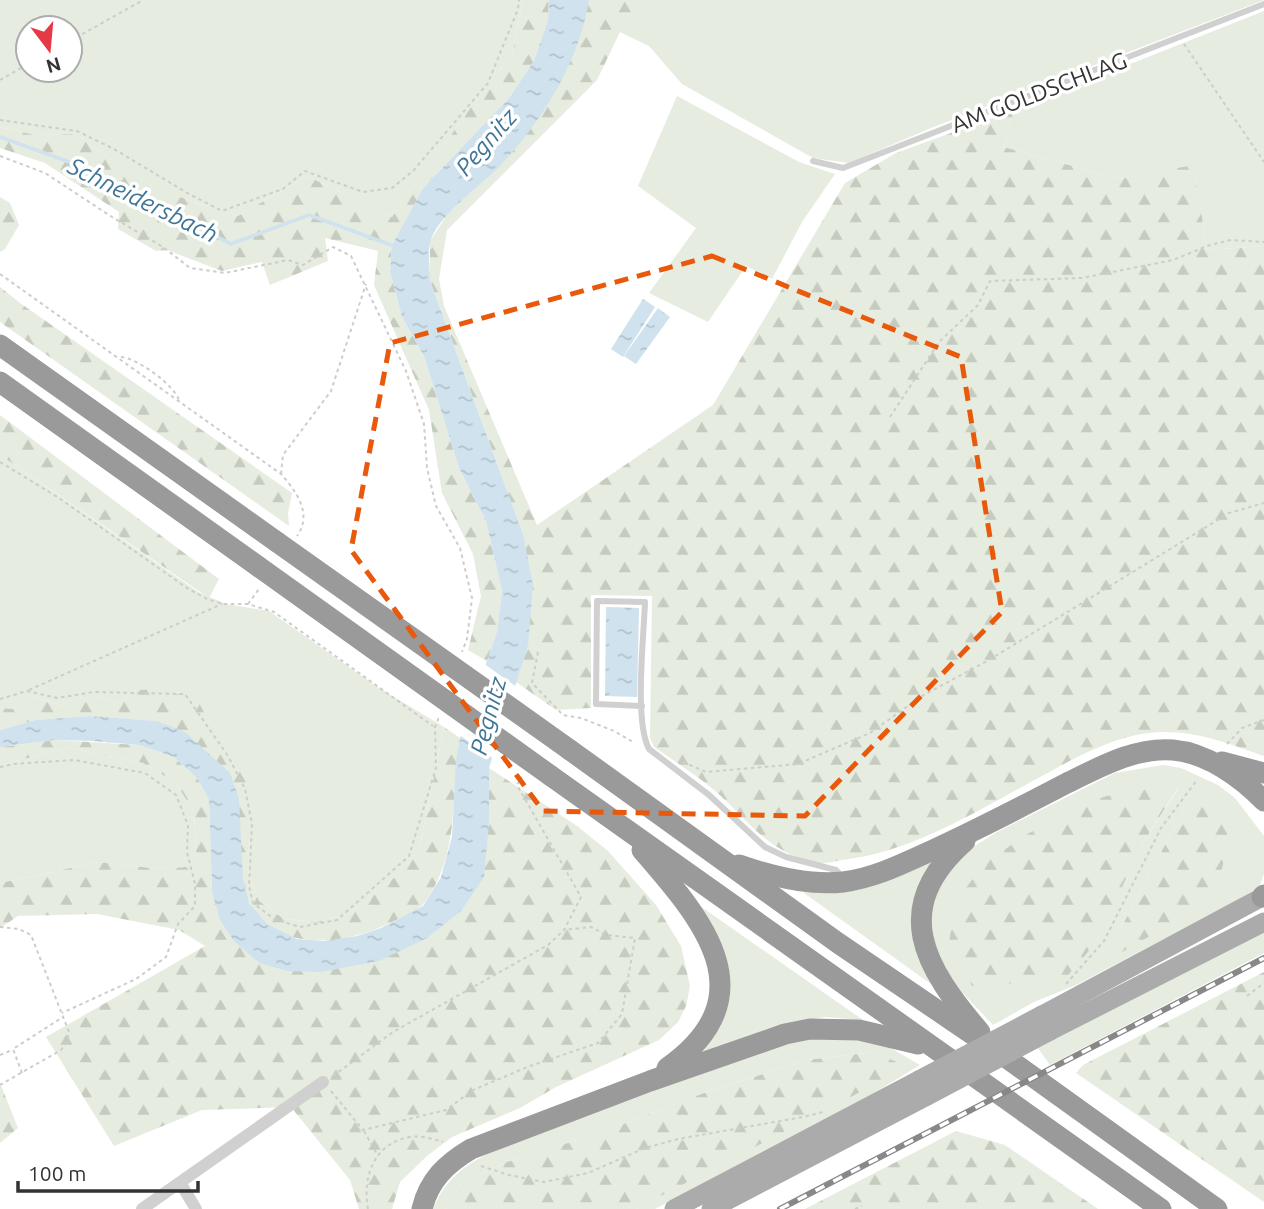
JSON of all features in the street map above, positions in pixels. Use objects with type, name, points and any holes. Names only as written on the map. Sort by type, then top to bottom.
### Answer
[{"type":"highway","points":[[0,345],[286,541],[838,943],[996,1051],[1217,1209]]},
{"type":"highway","points":[[0,382],[262,575],[551,776],[1161,1209]]},
{"type":"highway","points":[[723,860],[753,870],[805,881],[846,882],[883,872],[980,828],[1103,765],[1154,750],[1188,752],[1209,761],[1244,783],[1264,801]]},
{"type":"highway","points":[[1209,761],[1238,765],[1264,773]]},
{"type":"highway","points":[[620,825],[689,906],[704,928],[719,970],[719,992],[713,1019],[699,1041],[682,1058],[650,1081]]},
{"type":"highway","points":[[980,828],[937,869],[926,891],[921,929],[934,968],[944,987],[996,1051]]},
{"type":"highway","points":[[422,1209],[434,1179],[455,1158],[471,1149],[650,1081],[785,1034],[810,1029],[859,1030],[888,1035],[939,1051]]},
{"type":"main road","points":[[711,1209],[923,1088],[1046,1023],[1263,896]]},
{"type":"main road","points":[[1046,1023],[1264,922]]},
{"type":"main road","points":[[674,1209],[923,1088]]},
{"type":"street","points":[[142,1209],[323,1083]]},
{"type":"street","points":[[181,1184],[196,1209]]},
{"type":"lane","name":"AM GOLDSCHLAG","points":[[813,161],[843,168],[1264,4]]},
{"type":"lane","points":[[642,706],[596,704],[597,601],[645,602],[642,706],[645,742],[649,749],[709,795],[765,846],[786,857],[836,870],[846,882]]},
{"type":"path","points":[[84,33],[143,0]]},
{"type":"path","points":[[0,120],[77,131],[114,149],[222,211],[283,189],[304,171],[363,192],[392,188],[413,171],[488,83],[518,9],[519,0]]},
{"type":"path","points":[[1180,37],[1264,162]]},
{"type":"path","points":[[890,417],[939,342],[978,305],[990,281],[1082,278],[1173,260],[1231,240],[1264,242]]},
{"type":"path","points":[[0,274],[281,474],[295,490],[301,503],[302,529],[286,541]]},
{"type":"path","points":[[281,474],[283,455],[331,391],[366,283]]},
{"type":"path","points":[[118,356],[132,359],[168,384],[179,401]]},
{"type":"path","points":[[0,462],[59,498],[187,588],[207,599],[223,604],[248,604],[274,612],[435,727]]},
{"type":"path","points":[[683,762],[706,772],[798,764],[870,733],[922,696],[989,660],[1229,513],[1264,503]]},
{"type":"path","points":[[248,604],[262,575]]},
{"type":"path","points":[[27,691],[223,604]]},
{"type":"path","points":[[538,652],[531,683],[563,715],[581,718],[614,731],[649,749]]},
{"type":"path","points":[[1227,744],[1242,728],[1264,720]]},
{"type":"path","points":[[0,767],[74,760],[145,773],[176,795],[188,825],[187,852],[195,884],[195,906],[178,924],[166,957],[136,979],[62,1013]]},
{"type":"path","points":[[378,1156],[363,1130],[323,1083],[393,1032],[548,945],[564,930],[581,897],[517,785],[525,773]]},
{"type":"path","points":[[1061,988],[1104,941],[1161,828],[1198,780]]},
{"type":"path","points":[[0,927],[19,929],[31,935],[69,1032],[65,1046],[40,1064],[0,1086]]},
{"type":"path","points":[[363,1130],[446,1110],[473,1090],[530,1066],[598,1043],[622,1014],[635,938],[606,935],[591,927],[564,930]]},
{"type":"path","points":[[1247,996],[1264,983]]},
{"type":"path","points":[[0,1055],[64,1017]]},
{"type":"path","points":[[13,1049],[22,1073]]},
{"type":"path","points":[[481,1166],[544,1182],[588,1173],[645,1148],[678,1139],[803,1117],[832,1109]]},
{"type":"path","points":[[368,1209],[366,1180],[369,1170],[387,1147],[410,1137],[443,1142]]},
{"type":"path","points":[[855,1209],[862,1206]]},
{"type":"highlighted area","points":[[712,256],[961,357],[1002,612],[805,816],[543,811],[351,550],[390,343]]},
{"type":"green space","points":[[0,0],[523,0],[512,55],[487,85],[392,217],[307,176],[238,216],[159,190],[76,134],[35,135],[0,127]]},
{"type":"green space","points":[[523,0],[549,0],[548,20],[534,61],[509,98],[423,188],[392,245],[390,272],[402,317],[424,356],[459,468],[486,521],[502,591],[497,632],[487,661],[468,650],[481,596],[473,554],[442,493],[429,410],[374,285],[378,251],[325,238],[328,261],[270,285],[262,262],[222,271],[167,250],[156,251],[118,229],[119,212],[45,163],[0,148],[0,127],[35,135],[76,134],[159,190],[238,216],[307,176],[392,217],[487,85],[512,55]]},
{"type":"green space","points":[[589,0],[653,0],[620,32],[597,80],[447,230],[439,279],[444,306],[537,525],[713,405],[845,183],[896,153],[1014,110],[1004,147],[1119,179],[1194,165],[1207,250],[1264,246],[1264,756],[1214,739],[1175,732],[1130,736],[1056,768],[921,839],[869,855],[818,863],[795,856],[769,841],[714,790],[654,747],[650,738],[652,596],[591,595],[591,708],[556,710],[516,682],[528,646],[523,534],[430,281],[430,241],[449,212],[497,168]]},
{"type":"green space","points":[[653,0],[1264,0],[931,128],[849,163],[813,158],[682,84],[649,46],[620,32]]},
{"type":"green space","points":[[1264,11],[1264,246],[1207,250],[1194,166],[1119,179],[1004,147],[1014,110]]},
{"type":"green space","points":[[677,96],[799,162],[835,174],[802,222],[772,279],[746,266],[708,322],[649,293],[696,228],[638,186]]},
{"type":"green space","points":[[0,197],[10,203],[19,225],[5,249],[0,252]]},
{"type":"green space","points":[[0,287],[292,493],[288,513],[289,526],[0,322]]},
{"type":"green space","points":[[0,415],[219,579],[209,598],[0,455]]},
{"type":"green space","points":[[0,455],[200,593],[226,604],[269,611],[376,686],[444,727],[419,851],[395,877],[350,913],[317,922],[284,919],[259,901],[248,872],[250,838],[210,724],[197,701],[136,690],[117,703],[89,697],[61,705],[33,697],[14,709],[0,708]]},
{"type":"green space","points":[[163,689],[198,701],[247,781],[250,838],[248,872],[259,901],[284,919],[317,922],[350,913],[395,877],[419,851],[444,727],[460,738],[449,843],[436,883],[423,905],[380,927],[340,939],[299,938],[280,932],[263,921],[246,895],[240,853],[239,799],[157,721],[90,716],[35,720],[0,730],[0,708],[14,709],[19,700],[33,697],[61,705],[89,697],[117,703],[136,690]]},
{"type":"green space","points":[[55,740],[139,745],[174,757],[198,779],[209,800],[212,891],[258,963],[427,938],[489,822],[489,768],[577,826],[608,851],[656,905],[681,946],[690,986],[686,1006],[678,1022],[659,1040],[556,1087],[520,1108],[452,1137],[400,1182],[392,1209],[359,1209],[350,1180],[291,1107],[202,1110],[114,1146],[46,1037],[205,946],[179,930],[97,914],[18,916],[0,928],[0,883],[99,862],[160,869],[186,867],[196,853],[194,812],[176,783],[143,763],[68,748],[0,765],[0,747]]},
{"type":"green space","points":[[68,748],[143,763],[176,783],[194,812],[196,853],[186,867],[160,869],[99,862],[0,883],[0,765]]},
{"type":"green space","points":[[1163,765],[1181,768],[1218,785],[1235,798],[1264,836],[1264,874],[1259,887],[1076,985],[1034,1002],[993,1025],[960,990],[935,953],[931,914],[938,884],[965,852],[997,832],[1115,773]],"holes":[[[1152,783],[1178,789],[1139,849]],[[1184,809],[1215,899],[1089,970],[1121,928]]]},
{"type":"green space","points":[[1152,783],[1178,788],[1139,849],[1099,939],[1064,980],[972,986],[949,943],[953,917],[962,893],[985,863],[1029,833],[1097,799]]},
{"type":"green space","points":[[1207,803],[1230,833],[1215,899],[1087,972],[1121,928],[1184,809]]},
{"type":"green space","points":[[937,856],[913,932],[917,952],[931,984],[804,893],[804,890]]},
{"type":"green space","points":[[700,906],[863,1020],[825,1017],[802,1021],[696,1058],[723,955],[716,933]]},
{"type":"green space","points":[[1264,931],[1264,953],[1050,1065],[1038,1048]]},
{"type":"green space","points":[[1264,972],[1264,1202],[1076,1073],[1083,1065]]},
{"type":"green space","points":[[834,1035],[889,1047],[920,1065],[861,1101],[655,1209],[636,1209],[907,1067],[874,1052],[807,1060],[507,1162],[462,1182],[445,1209],[433,1209],[444,1189],[457,1174],[493,1151],[751,1054],[782,1044]]},
{"type":"green space","points":[[874,1052],[908,1067],[636,1209],[445,1209],[462,1182],[507,1162],[807,1060]]},
{"type":"green space","points":[[0,1083],[18,1128],[0,1143]]},
{"type":"green space","points":[[956,1131],[1005,1145],[1098,1209],[805,1209]]},
{"type":"water","name":"Pegnitz","points":[[549,0],[589,0],[584,24],[567,69],[556,91],[529,131],[498,168],[440,223],[429,248],[430,281],[523,534],[533,585],[528,646],[489,768],[489,822],[484,877],[461,911],[427,938],[379,961],[321,972],[288,971],[259,963],[234,941],[220,920],[212,891],[209,800],[198,779],[174,757],[139,745],[93,741],[55,740],[0,747],[0,730],[35,720],[90,716],[157,721],[185,732],[230,773],[239,799],[243,880],[249,903],[267,924],[297,939],[323,941],[357,936],[381,928],[423,906],[441,877],[452,837],[456,761],[460,738],[497,632],[502,591],[486,521],[459,468],[424,356],[402,317],[390,272],[392,245],[423,188],[509,98],[534,61],[548,20]]},
{"type":"water","points":[[643,299],[655,307],[623,357],[611,349]]},
{"type":"water","points":[[658,308],[670,317],[636,364],[624,356]]},
{"type":"water","points":[[606,607],[639,608],[637,697],[605,696]]},
{"type":"pier","points":[[483,663],[518,688],[495,760],[458,734]]},
{"type":"waterway","name":"Schneidersbach","points":[[0,137],[72,163],[231,244],[309,215],[394,246]]},
{"type":"railway","points":[[780,1209],[1264,958]]}]
